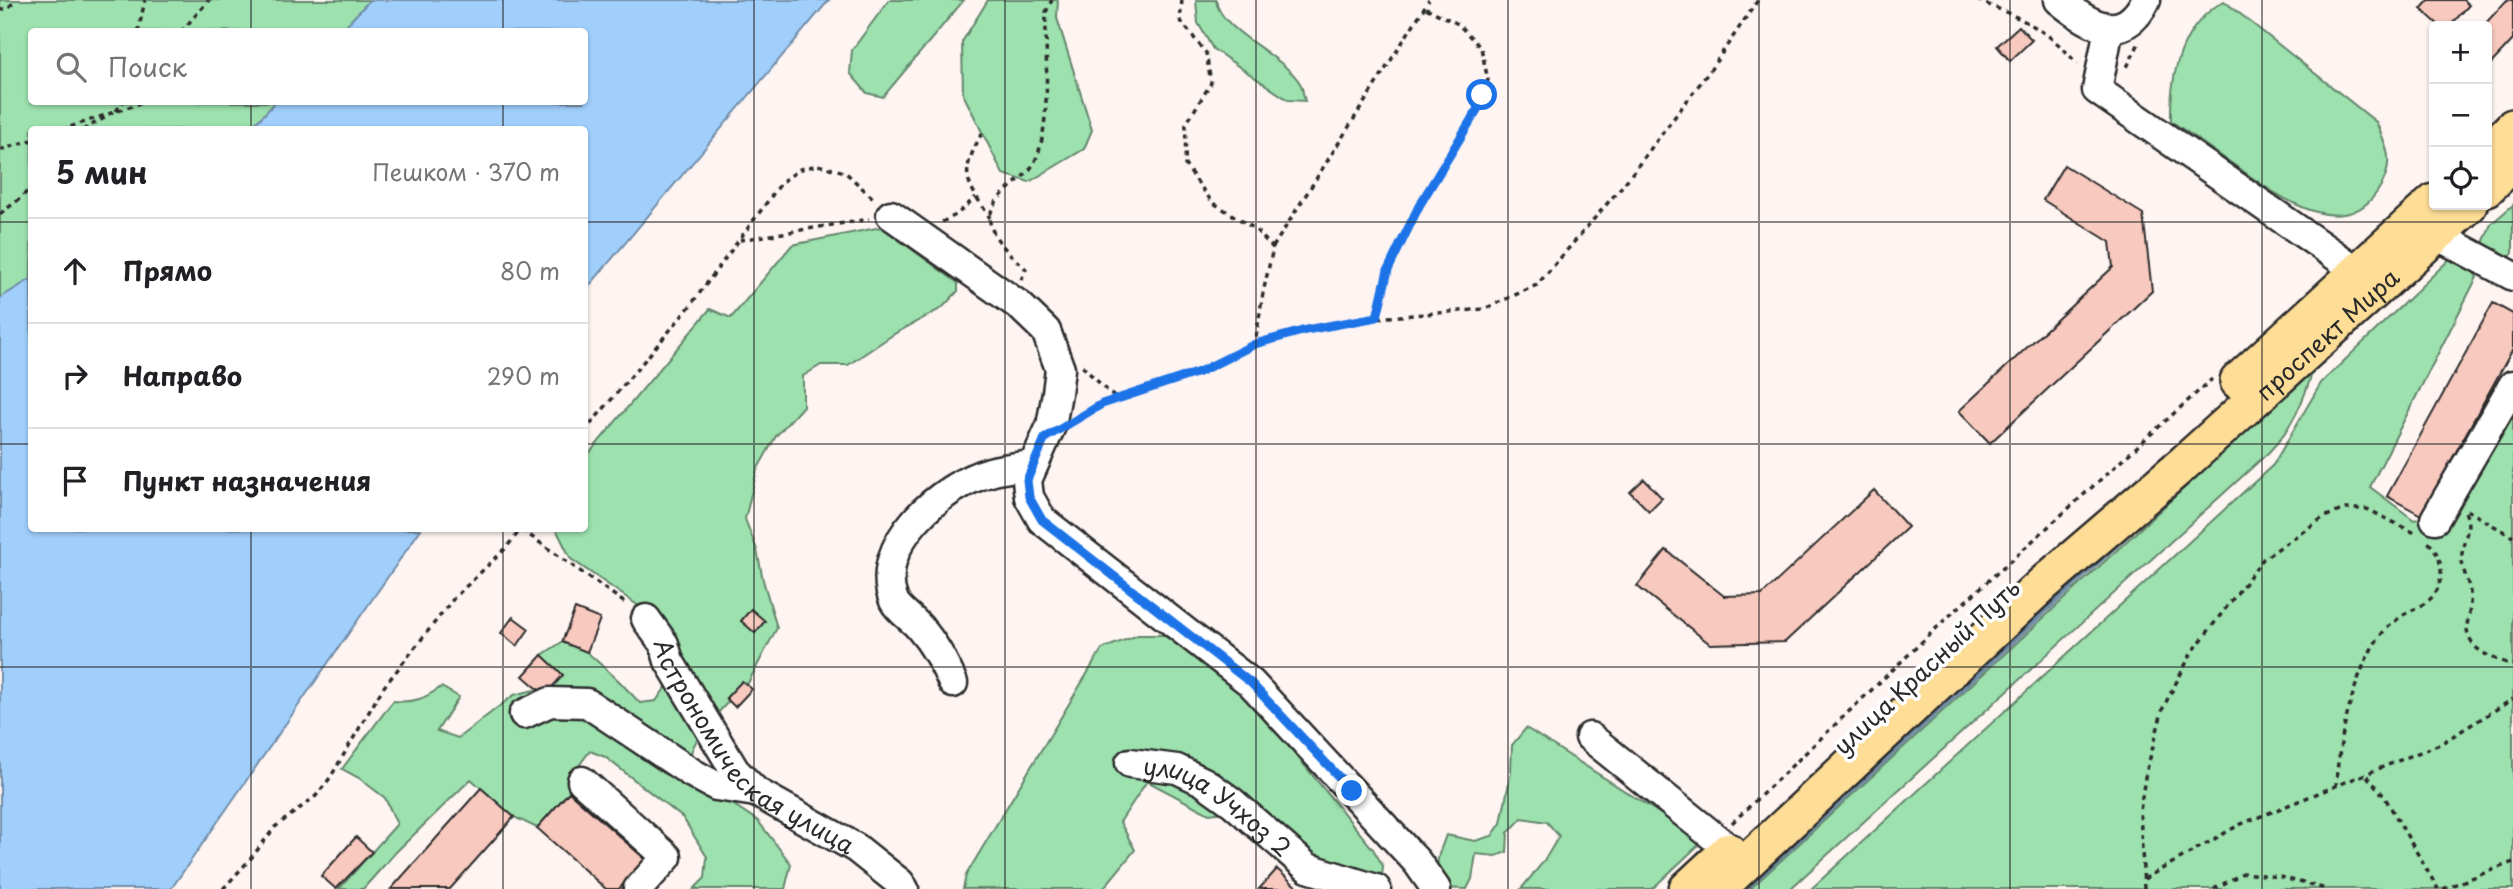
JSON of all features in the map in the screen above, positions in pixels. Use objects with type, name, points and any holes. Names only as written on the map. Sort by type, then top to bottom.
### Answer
[{"type":"main road","points":[[2492,148],[2513,127]]},
{"type":"main road","points":[[2492,183],[2513,163]]},
{"type":"main road","name":"проспект Мира","points":[[2175,454],[2357,273],[2435,219],[2457,210]]},
{"type":"main road","name":"проспект Мира","points":[[2175,454],[2435,219]]},
{"type":"main road","name":"улица Красный Путь","points":[[1688,889],[1722,844],[1948,644],[2175,454]]},
{"type":"main road","name":"улица Красный Путь","points":[[1718,889],[2043,584],[2175,454]]},
{"type":"street","points":[[2059,0],[2078,16],[2109,29],[2123,25],[2141,10],[2146,0]]},
{"type":"street","points":[[2109,29],[2097,90],[2357,273]]},
{"type":"street","points":[[2435,219],[2513,276]]},
{"type":"street","points":[[900,220],[1020,306],[1046,331],[1060,369],[1051,426],[1027,480],[1029,497],[1042,520],[1251,683],[1418,862],[1436,889]]},
{"type":"street","points":[[2435,519],[2513,385]]},
{"type":"street","points":[[953,683],[939,650],[895,602],[889,570],[904,532],[953,489],[988,472],[1032,465]]},
{"type":"street","name":"Астрономическая улица","points":[[646,619],[664,644],[669,661],[735,771],[756,792],[856,848],[904,889]]},
{"type":"street","points":[[524,714],[550,702],[587,703],[716,786],[756,792]]},
{"type":"street","points":[[1590,737],[1722,844]]},
{"type":"street","name":"улица Учхоз 2","points":[[1130,763],[1177,769],[1204,782],[1232,802],[1308,868],[1376,889]]},
{"type":"street","points":[[582,781],[667,857],[638,889]]},
{"type":"path","points":[[0,10],[8,8],[16,0]]},
{"type":"path","points":[[139,28],[145,0]]},
{"type":"path","points":[[184,28],[209,0]]},
{"type":"path","points":[[990,218],[995,205],[1033,165],[1043,142],[1046,12],[1052,0]]},
{"type":"path","points":[[1182,0],[1180,20],[1206,53],[1211,83],[1186,124],[1185,165],[1212,202],[1255,229],[1273,248]]},
{"type":"path","points":[[1255,344],[1273,248],[1429,0]]},
{"type":"path","points":[[1045,438],[1102,404],[1199,372],[1255,344],[1306,330],[1377,317],[1484,309],[1537,285],[1624,184],[1711,69],[1759,0]]},
{"type":"path","points":[[1978,0],[2034,24],[2068,53],[2097,90]]},
{"type":"path","points":[[1377,317],[1388,270],[1419,206],[1477,110],[1488,80],[1481,48],[1458,24],[1424,7]]},
{"type":"path","points":[[2124,73],[2142,37]]},
{"type":"path","points":[[90,126],[116,111],[120,105]]},
{"type":"path","points":[[73,126],[135,105]]},
{"type":"path","points":[[982,133],[971,153],[966,171],[968,184],[990,218],[994,233],[1026,269],[1018,290],[1020,306]]},
{"type":"path","points":[[0,150],[28,140]]},
{"type":"path","points":[[588,427],[687,310],[782,182],[800,169],[818,165],[845,172],[900,220]]},
{"type":"path","points":[[0,214],[28,191]]},
{"type":"path","points":[[740,240],[900,220],[936,225],[956,215],[976,197]]},
{"type":"path","points":[[1722,844],[1947,618],[2221,370]]},
{"type":"path","points":[[2513,537],[2462,507],[2467,517],[2468,535],[2462,552],[2463,570],[2470,588],[2471,604],[2467,629],[2469,640],[2479,651],[2513,665]]},
{"type":"path","points":[[2144,889],[2140,811],[2145,777],[2163,708],[2191,654],[2263,559],[2325,517],[2356,508],[2367,509],[2413,531],[2430,543],[2443,570],[2436,592],[2420,608],[2402,616],[2384,632],[2368,655],[2342,735],[2336,767],[2336,787]]},
{"type":"path","points":[[223,889],[253,857],[275,827],[316,796],[330,778],[383,688],[454,598],[519,532]]},
{"type":"path","points":[[526,532],[646,619]]},
{"type":"path","points":[[2144,879],[2239,825],[2440,744],[2513,699]]},
{"type":"path","points":[[2366,775],[2384,796],[2441,889],[2513,862]]},
{"type":"path","points":[[2214,889],[2243,873],[2280,877],[2326,889]]},
{"type":"green space","points":[[0,0],[370,0],[344,28],[28,28],[28,105],[273,105],[253,126],[28,126],[28,281],[0,298]]},
{"type":"green space","points":[[889,0],[964,0],[883,97],[867,93],[850,73],[852,50]]},
{"type":"green space","points":[[988,0],[1058,0],[1057,18],[1092,130],[1084,149],[1029,182],[1003,174],[963,94],[962,42]]},
{"type":"green space","points":[[1196,0],[1216,0],[1228,22],[1293,74],[1301,85],[1305,101],[1288,100],[1213,49],[1198,23]]},
{"type":"green space","points":[[2224,1],[2376,122],[2387,150],[2388,166],[2383,183],[2362,207],[2344,214],[2325,214],[2285,199],[2171,121],[2173,86],[2181,53],[2197,24],[2209,11]]},
{"type":"green space","points":[[2513,205],[2513,253],[2510,257],[2494,252],[2483,243],[2491,224]]},
{"type":"green space","points":[[881,227],[958,283],[958,291],[942,308],[894,334],[848,365],[821,365],[803,376],[803,406],[776,436],[757,470],[745,519],[757,550],[777,628],[747,685],[742,681],[726,698],[729,701],[701,733],[691,751],[686,773],[758,821],[791,864],[785,889],[694,889],[705,878],[707,857],[683,818],[605,757],[590,751],[568,780],[569,792],[537,828],[514,817],[471,779],[395,853],[363,889],[339,889],[397,824],[385,798],[342,769],[393,701],[419,699],[441,687],[459,697],[437,731],[458,738],[514,695],[538,689],[546,695],[563,675],[542,655],[562,642],[587,652],[640,703],[656,701],[666,687],[675,657],[664,628],[636,604],[571,559],[558,532],[588,532],[588,454],[710,309],[731,318],[792,245]]},
{"type":"green space","points":[[2458,251],[2477,277],[2370,487],[2414,520],[2445,512],[2513,400],[2513,889],[1811,889],[2273,465],[2321,383]]},
{"type":"green space","points":[[2313,369],[2296,414],[2269,452],[1790,889],[1750,889]]},
{"type":"green space","points":[[1138,635],[1163,635],[1246,694],[1373,849],[1383,866],[1382,877],[1368,883],[1225,812],[1209,814],[1147,781],[1120,822],[1135,850],[1103,889],[963,889],[966,875],[1102,649]]},
{"type":"green space","points":[[1526,728],[1703,841],[1652,889],[1521,889],[1544,861],[1559,836],[1547,822],[1522,818],[1508,833],[1507,852],[1496,856],[1476,854],[1472,879],[1467,889],[1433,888],[1439,854],[1446,835],[1475,841],[1492,836],[1501,823],[1511,772],[1512,745]]},
{"type":"water","points":[[370,0],[829,0],[588,287],[588,126],[253,126],[273,105],[588,105],[588,28],[344,28]]},
{"type":"water","points":[[28,281],[28,532],[419,532],[171,889],[0,889],[0,298]]},
{"type":"building","points":[[2429,0],[2463,0],[2469,5],[2455,21],[2434,21],[2421,9]]},
{"type":"building","points":[[2507,0],[2513,0],[2513,40],[2492,63],[2492,21],[2488,21]]},
{"type":"building","points":[[2019,26],[2032,40],[2010,61],[1997,46]]},
{"type":"building","points":[[2064,165],[2143,214],[2152,291],[1990,443],[1959,411],[2113,267],[2110,242],[2043,200]]},
{"type":"building","points":[[2493,303],[2513,314],[2513,349],[2421,515],[2387,496]]},
{"type":"building","points":[[1644,479],[1662,498],[1649,511],[1630,492]]},
{"type":"building","points":[[1874,490],[1908,527],[1785,642],[1710,644],[1637,586],[1666,550],[1724,596],[1762,595]]},
{"type":"building","points":[[575,609],[600,619],[587,652],[562,642]]},
{"type":"building","points":[[751,609],[765,621],[755,633],[741,621]]},
{"type":"building","points":[[513,617],[529,629],[517,646],[501,633]]},
{"type":"building","points":[[542,655],[563,675],[545,695],[523,676]]},
{"type":"building","points":[[742,681],[752,689],[735,707],[726,698]]},
{"type":"building","points":[[481,788],[514,817],[450,889],[391,889]]},
{"type":"building","points":[[569,792],[645,859],[619,889],[606,889],[537,828]]},
{"type":"building","points":[[356,837],[372,852],[336,889],[321,876]]},
{"type":"building","points":[[1277,869],[1299,889],[1259,889]]},
{"type":"waterway","points":[[1745,889],[2131,531]]},
{"type":"route","points":[[1352,791],[1251,683],[1042,520],[1029,497],[1027,480],[1045,438],[1102,404],[1199,372],[1255,344],[1306,330],[1377,317],[1388,270],[1419,206],[1477,110],[1482,95]]}]
